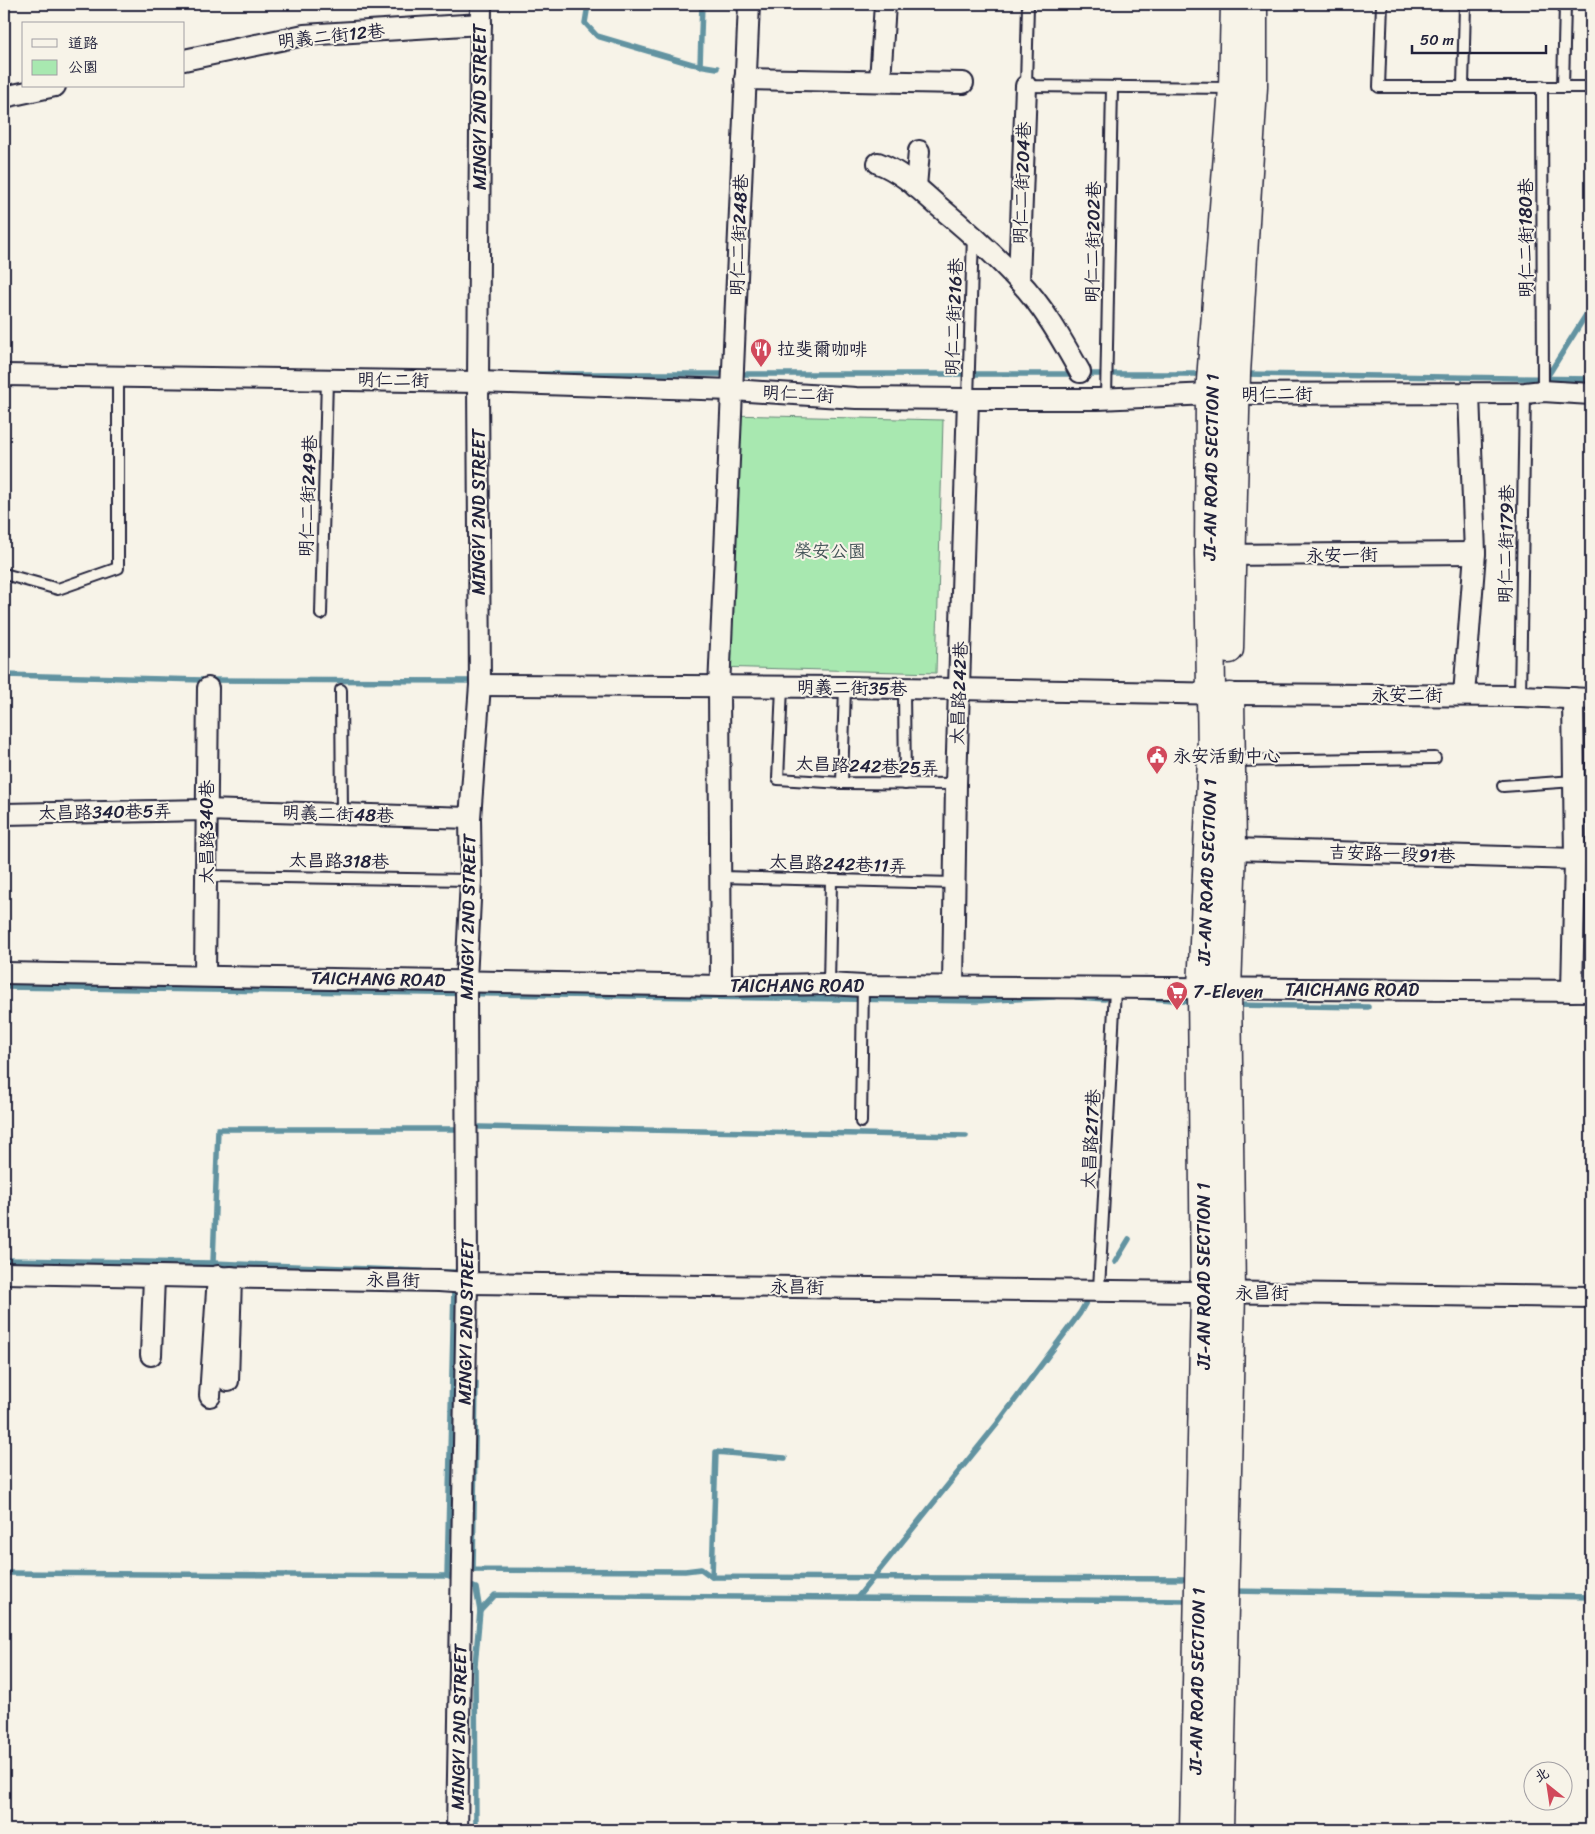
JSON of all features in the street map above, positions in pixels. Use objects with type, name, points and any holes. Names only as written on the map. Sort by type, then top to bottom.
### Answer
[{"type":"street","name":"MINGYI 2ND STREET","points":[[457,1830],[467,1283],[466,980],[470,880],[470,818],[480,685],[478,382],[481,4]]},
{"type":"street","name":"明仁二街248巷","points":[[721,986],[719,688],[749,4]]},
{"type":"street","points":[[880,80],[885,4]]},
{"type":"street","name":"JI-AN ROAD SECTION 1","points":[[1219,555],[1237,394],[1243,87],[1235,4]]},
{"type":"street","name":"JI-AN ROAD SECTION 1","points":[[1219,1830],[1218,1293],[1215,989],[1221,846],[1222,694],[1219,555],[1210,394],[1253,4]]},
{"type":"street","name":"明義二街12巷","points":[[185,60],[304,35],[481,24]]},
{"type":"street","points":[[745,79],[963,83]]},
{"type":"street","name":"明仁二街204巷","points":[[1019,281],[1026,86]]},
{"type":"street","points":[[4,97],[46,88]]},
{"type":"street","points":[[916,187],[919,151]]},
{"type":"street","name":"明仁二街204巷","points":[[878,163],[889,167],[916,187],[973,235],[1019,281],[1053,325],[1080,372]]},
{"type":"street","name":"明仁二街","points":[[4,375],[478,382],[733,390],[856,398],[1106,398],[1210,394],[1469,394],[1534,392],[1591,394]]},
{"type":"street","points":[[1464,695],[1475,553],[1469,394]]},
{"type":"street","name":"太昌路242巷","points":[[953,986],[956,784],[968,399]]},
{"type":"street","name":"永安一街","points":[[1219,555],[1475,553]]},
{"type":"street","name":"明義二街35巷","points":[[480,685],[719,688],[960,688],[1222,694]]},
{"type":"street","name":"太昌路340巷","points":[[205,976],[208,688]]},
{"type":"street","name":"永安二街","points":[[1222,694],[1464,695],[1582,699]]},
{"type":"street","points":[[1582,699],[1574,781],[1575,858],[1582,991]]},
{"type":"street","name":"明義二街48巷","points":[[206,810],[470,818]]},
{"type":"street","name":"太昌路340巷5弄","points":[[4,814],[206,810]]},
{"type":"street","name":"吉安路一段91巷","points":[[1221,846],[1575,858]]},
{"type":"street","name":"TAICHANG ROAD","points":[[4,973],[721,986],[829,984],[1115,990],[1582,991]]},
{"type":"street","name":"永昌街","points":[[4,1273],[154,1278],[224,1276],[467,1283],[1099,1289],[1218,1293],[1591,1297]]},
{"type":"street","points":[[224,1276],[228,1381]]},
{"type":"street","points":[[210,1396],[224,1276]]},
{"type":"street","points":[[151,1355],[154,1278]]},
{"type":"street","name":"JI-AN ROAD SECTION 1","points":[[1194,1830],[1218,1293]]},
{"type":"lane","points":[[1028,4],[1026,86],[1243,87]]},
{"type":"lane","points":[[1382,4],[1379,87],[1591,87]]},
{"type":"lane","points":[[1463,86],[1465,4]]},
{"type":"lane","points":[[1563,87],[1565,4]]},
{"type":"lane","name":"明仁二街180巷","points":[[1534,392],[1542,86]]},
{"type":"lane","name":"明仁二街202巷","points":[[1106,398],[1112,87]]},
{"type":"lane","name":"明仁二街216巷","points":[[968,399],[973,235]]},
{"type":"lane","points":[[4,574],[58,589],[118,568],[118,377]]},
{"type":"lane","name":"明仁二街249巷","points":[[321,614],[327,379]]},
{"type":"lane","name":"明仁二街179巷","points":[[1520,696],[1534,392]]},
{"type":"lane","name":"太昌路242巷25弄","points":[[782,687],[778,779],[842,783],[956,784]]},
{"type":"lane","points":[[842,783],[845,687]]},
{"type":"lane","points":[[904,689],[905,784]]},
{"type":"lane","points":[[341,690],[342,815]]},
{"type":"lane","points":[[1222,760],[1435,758]]},
{"type":"lane","points":[[1504,786],[1574,781]]},
{"type":"lane","name":"太昌路318巷","points":[[207,876],[470,880]]},
{"type":"lane","name":"太昌路242巷11弄","points":[[721,877],[954,884]]},
{"type":"lane","points":[[829,984],[831,880]]},
{"type":"lane","points":[[861,1122],[863,986]]},
{"type":"lane","name":"太昌路217巷","points":[[1099,1289],[1115,990]]},
{"type":"green space","name":"榮安公園","points":[[728,415],[943,420],[936,673],[716,667]]},
{"type":"waterway","points":[[700,66],[702,4]]},
{"type":"waterway","points":[[588,5],[585,23],[597,36],[692,64],[717,68]]},
{"type":"waterway","points":[[1547,377],[1591,307]]},
{"type":"waterway","points":[[536,374],[1204,374]]},
{"type":"waterway","points":[[1243,374],[1591,379]]},
{"type":"waterway","points":[[1569,381],[1591,385]]},
{"type":"waterway","points":[[4,675],[203,680],[477,681]]},
{"type":"waterway","points":[[4,987],[976,1001],[1054,997]]},
{"type":"waterway","points":[[1076,997],[1105,999]]},
{"type":"waterway","points":[[1141,997],[1194,1002]]},
{"type":"waterway","points":[[1233,1005],[1368,1007]]},
{"type":"waterway","points":[[480,1127],[966,1136]]},
{"type":"waterway","points":[[213,1263],[218,1129],[458,1129]]},
{"type":"waterway","points":[[1115,1262],[1129,1239]]},
{"type":"waterway","points":[[4,1260],[213,1263],[421,1271]]},
{"type":"waterway","points":[[443,1272],[457,1272]]},
{"type":"waterway","points":[[447,1576],[454,1289]]},
{"type":"waterway","points":[[857,1598],[997,1424],[1080,1313],[1090,1295]]},
{"type":"waterway","points":[[476,1383],[473,1570],[685,1571],[701,1569],[712,1577],[1190,1579]]},
{"type":"waterway","points":[[712,1577],[716,1452],[785,1458]]},
{"type":"waterway","points":[[4,1573],[447,1576],[476,1588],[480,1611],[475,1665],[476,1830]]},
{"type":"waterway","points":[[1230,1591],[1591,1597]]},
{"type":"waterway","points":[[480,1611],[495,1595],[1191,1601]]},
{"type":"place","name":"拉斐爾咖啡","points":[[761,368]]},
{"type":"place","name":"永安活動中心","points":[[1157,775]]},
{"type":"place","name":"7-Eleven","points":[[1177,1011]]}]
